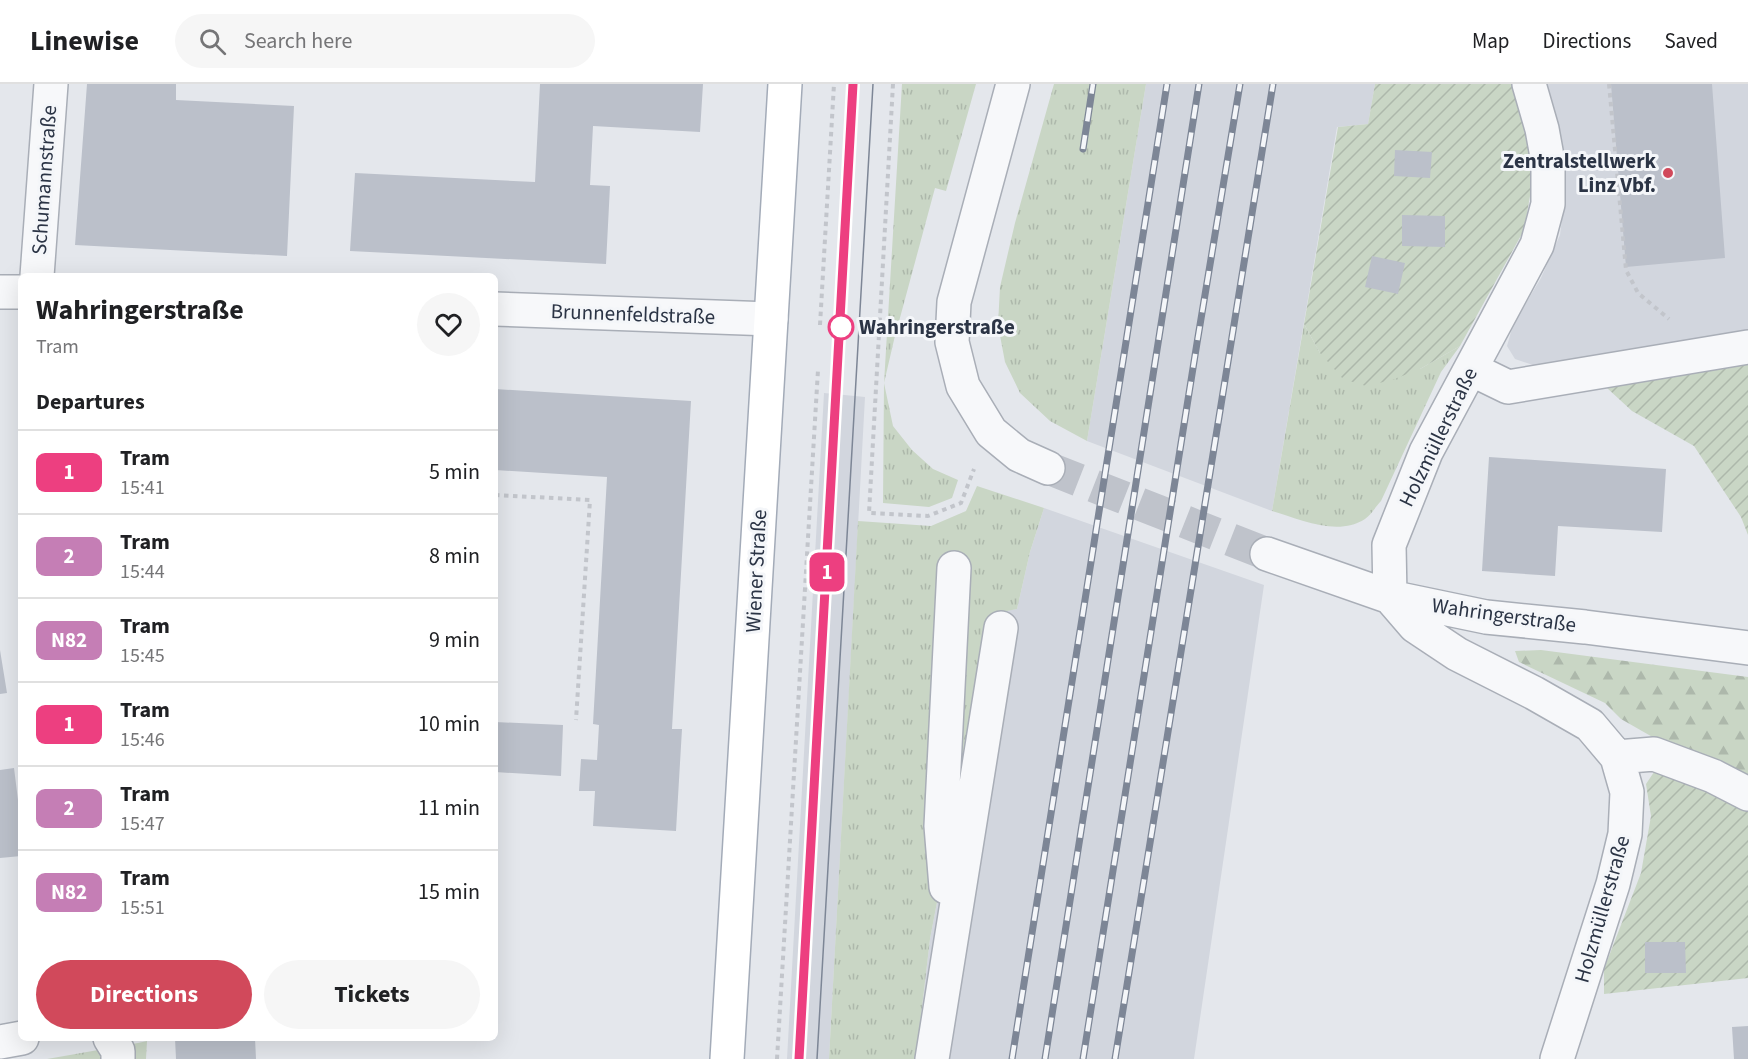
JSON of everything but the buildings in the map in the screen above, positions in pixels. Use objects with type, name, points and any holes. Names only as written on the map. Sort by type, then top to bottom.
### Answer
[{"type":"main road","name":"Wiener Straße","points":[[727,1059],[785,84]]},
{"type":"street","name":"Schumannstraße","points":[[37,273],[51,84]]},
{"type":"street","points":[[1013,84],[954,302],[952,342],[963,386],[991,432],[1019,454],[1048,468]]},
{"type":"street","name":"Holzmüllerstraße","points":[[1528,84],[1542,129],[1548,162],[1548,204],[1537,245],[1426,452],[1389,546],[1390,597],[1415,626],[1457,654],[1534,693],[1590,725],[1617,757],[1627,792],[1625,834],[1613,884],[1557,1059]]},
{"type":"street","points":[[0,292],[18,292]]},
{"type":"street","name":"Brunnenfeldstraße","points":[[498,309],[771,319]]},
{"type":"street","points":[[1471,369],[1508,387],[1748,347]]},
{"type":"street","name":"Wahringerstraße","points":[[1267,554],[1390,597],[1486,617],[1586,627],[1748,648]]},
{"type":"street","points":[[950,941],[941,826],[954,568]]},
{"type":"street","points":[[932,1059],[1001,628]]},
{"type":"street","points":[[1617,757],[1654,754],[1713,776],[1748,794]]},
{"type":"street","points":[[0,1042],[18,1039]]},
{"type":"street","points":[[112,1041],[118,1052],[118,1059]]},
{"type":"path","points":[[820,325],[834,84]]},
{"type":"path","points":[[893,84],[869,513],[928,516],[961,503],[975,466]]},
{"type":"path","points":[[1609,84],[1626,270],[1638,293],[1669,318],[1673,359]]},
{"type":"path","points":[[1598,158],[1615,157]]},
{"type":"path","points":[[777,1059],[818,370]]},
{"type":"path","points":[[498,495],[590,500],[576,720]]},
{"type":"shaded area","points":[[1146,84],[1375,84],[1368,124],[1337,127],[1272,511],[1087,441]]},
{"type":"shaded area","points":[[1545,84],[1748,84],[1748,333],[1556,365],[1533,365],[1515,359],[1507,346],[1513,325],[1541,278],[1560,235],[1565,196],[1559,134]]},
{"type":"shaded area","points":[[824,393],[865,397],[829,1059],[787,1059]]},
{"type":"shaded area","points":[[1044,508],[1264,585],[1194,1059],[916,1059],[930,939],[992,613],[1017,609],[1030,552]]},
{"type":"green space","points":[[902,84],[976,84],[946,191],[935,188],[884,383]]},
{"type":"green space","points":[[1054,84],[1146,84],[1087,441],[1050,421],[1020,393],[1005,362],[998,325],[1000,287],[1015,223]]},
{"type":"green space","points":[[1375,84],[1513,84],[1528,146],[1532,185],[1524,230],[1460,346],[1420,369],[1392,380],[1366,386],[1343,379],[1320,353],[1304,324],[1338,127],[1368,124]]},
{"type":"green space","points":[[1304,324],[1320,353],[1420,369],[1460,346],[1441,372],[1381,501],[1365,519],[1354,524],[1318,525],[1272,511]]},
{"type":"green space","points":[[1748,359],[1748,535],[1741,517],[1694,446],[1632,411],[1607,388]]},
{"type":"green space","points":[[884,383],[893,426],[912,450],[933,469],[958,480],[952,498],[929,507],[883,503]]},
{"type":"green space","points":[[977,486],[1044,508],[1030,552],[1017,609],[992,614],[930,939],[916,1059],[829,1059],[858,521],[931,526],[966,511]]},
{"type":"green space","points":[[1541,650],[1748,677],[1748,777],[1735,768],[1656,739],[1621,719],[1605,703],[1519,662],[1515,651]]},
{"type":"green space","points":[[1671,771],[1748,810],[1748,978],[1604,994],[1604,969],[1641,873],[1651,816],[1646,784],[1654,772]]},
{"type":"green space","points":[[147,1041],[146,1059],[47,1059],[138,1043]]},
{"type":"tunnel","points":[[1048,468],[1267,554]]},
{"type":"tram line","points":[[799,1059],[853,84]]},
{"type":"tram line","name":"1","points":[[799,1059],[853,84]]},
{"type":"tram line","points":[[817,1059],[873,84]]},
{"type":"railway","points":[[1083,149],[1093,84]]},
{"type":"railway","points":[[1012,1059],[1167,84]]},
{"type":"railway","points":[[1045,1059],[1199,84]]},
{"type":"railway","points":[[1083,1059],[1240,84]]},
{"type":"railway","points":[[1115,1059],[1273,84]]},
{"type":"place","name":"Zentralstellwerk Linz Vbf.","points":[[1668,173]]},
{"type":"place","name":"Wahringerstraße","points":[[841,327]]}]
